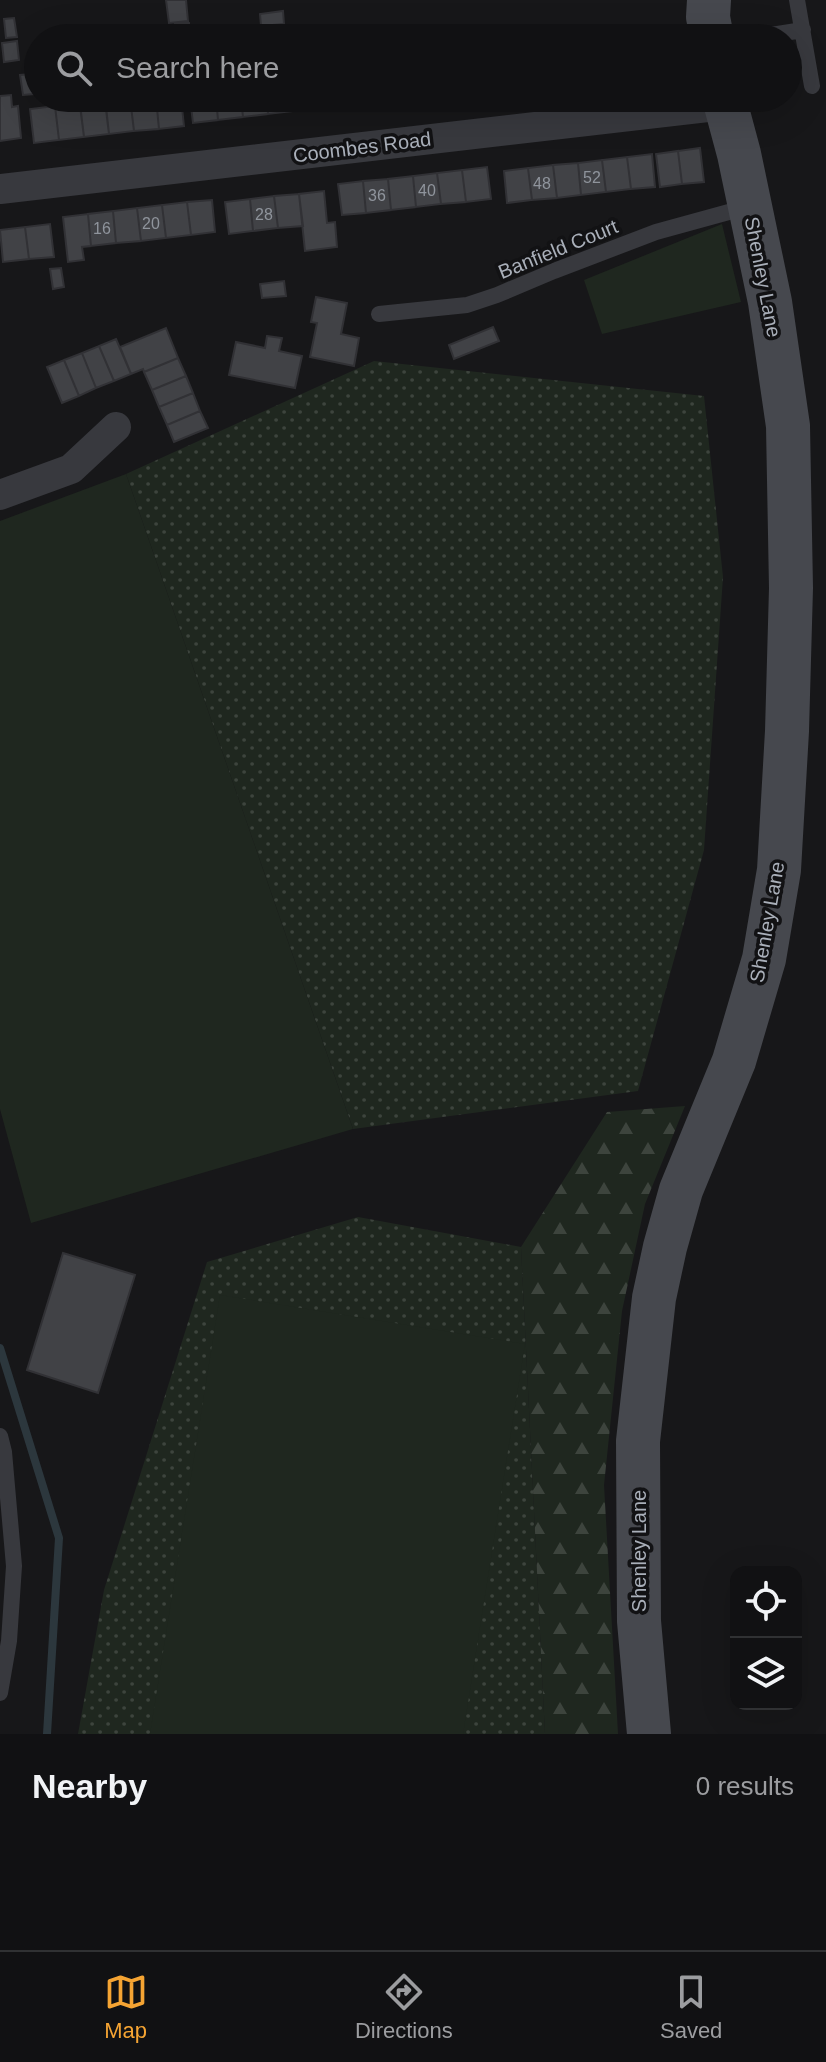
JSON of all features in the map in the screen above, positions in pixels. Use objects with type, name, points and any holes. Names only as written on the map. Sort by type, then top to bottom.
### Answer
[{"type":"main road","points":[[709,0],[709,24]]},
{"type":"main road","name":"Shenley Lane","points":[[649,1734],[639,1621],[638,1441],[654,1298],[681,1190],[734,1061],[764,959],[779,870],[787,731],[791,588],[788,426],[770,302],[727,112]]},
{"type":"street","name":"Coombes Road","points":[[0,189],[634,112]]},
{"type":"street","points":[[0,495],[71,469],[116,427]]},
{"type":"lane","points":[[797,0],[802,24]]},
{"type":"lane","points":[[802,25],[812,86]]},
{"type":"lane","name":"Banfield Court","points":[[379,314],[467,305],[656,232],[749,206]]},
{"type":"lane","points":[[0,1436],[14,1566],[9,1641],[0,1693]]},
{"type":"green space","points":[[722,224],[741,302],[602,334],[584,280]]},
{"type":"green space","points":[[374,361],[704,396],[723,577],[704,850],[638,1091],[353,1129],[126,474]]},
{"type":"green space","points":[[126,474],[353,1129],[31,1223],[0,1109],[0,521]]},
{"type":"green space","points":[[685,1106],[645,1204],[622,1311],[604,1485],[618,1734],[545,1734],[521,1247],[607,1112]]},
{"type":"green space","points":[[358,1217],[521,1247],[545,1734],[78,1734],[104,1590],[207,1262]]},
{"type":"green space","points":[[220,1295],[525,1344],[463,1734],[150,1734]]},
{"type":"building","points":[[166,0],[186,0],[188,21],[169,23]]},
{"type":"building","points":[[283,11],[284,24],[261,24],[260,14]]},
{"type":"building","points":[[14,18],[17,37],[6,38],[4,19]]},
{"type":"building","points":[[17,41],[19,60],[4,62],[2,43]]},
{"type":"building","points":[[20,75],[24,75],[24,95],[23,95]]},
{"type":"building","points":[[11,95],[12,107],[18,106],[21,138],[0,141],[0,96]]},
{"type":"building","points":[[30,112],[56,112],[59,140],[34,143]]},
{"type":"building","points":[[56,112],[81,112],[84,137],[59,140]]},
{"type":"building","points":[[81,112],[107,112],[109,134],[84,137]]},
{"type":"building","points":[[106,112],[132,112],[134,131],[109,134]]},
{"type":"building","points":[[132,112],[157,112],[159,129],[134,131]]},
{"type":"building","points":[[157,112],[182,112],[184,126],[159,129]]},
{"type":"building","points":[[192,112],[217,112],[218,120],[193,123]]},
{"type":"building","points":[[217,112],[242,112],[243,117],[218,120]]},
{"type":"building","points":[[242,112],[268,112],[268,114],[243,117]]},
{"type":"building","points":[[700,148],[704,182],[682,184],[678,151]]},
{"type":"building","points":[[678,151],[682,184],[660,187],[656,154]]},
{"type":"building","points":[[652,154],[655,187],[631,189],[627,157]]},
{"type":"building","points":[[627,157],[631,189],[606,192],[602,160]]},
{"type":"building","points":[[602,160],[606,192],[581,195],[578,163]]},
{"type":"building","points":[[578,163],[581,195],[557,198],[553,165]]},
{"type":"building","points":[[553,165],[557,198],[532,200],[528,168]]},
{"type":"building","points":[[487,167],[491,199],[466,202],[462,170]]},
{"type":"building","points":[[528,168],[532,200],[507,203],[504,171]]},
{"type":"building","points":[[462,170],[466,202],[441,204],[437,173]]},
{"type":"building","points":[[437,173],[441,204],[416,207],[413,176]]},
{"type":"building","points":[[413,176],[416,207],[391,210],[388,179]]},
{"type":"building","points":[[388,179],[391,210],[366,213],[363,181]]},
{"type":"building","points":[[363,181],[366,213],[342,215],[338,184]]},
{"type":"building","points":[[324,191],[327,223],[335,222],[337,247],[305,251],[299,194]]},
{"type":"building","points":[[299,194],[303,226],[278,228],[274,196]]},
{"type":"building","points":[[274,196],[278,228],[253,231],[250,199]]},
{"type":"building","points":[[250,199],[253,231],[229,234],[225,202]]},
{"type":"building","points":[[212,200],[215,232],[191,235],[187,202]]},
{"type":"building","points":[[187,202],[191,235],[166,238],[162,205]]},
{"type":"building","points":[[162,205],[166,238],[141,241],[137,208]]},
{"type":"building","points":[[137,208],[141,241],[116,243],[113,211]]},
{"type":"building","points":[[113,211],[116,243],[91,246],[88,214]]},
{"type":"building","points":[[88,214],[91,246],[82,247],[84,260],[68,262],[63,217]]},
{"type":"building","points":[[50,224],[54,257],[29,259],[25,227]]},
{"type":"building","points":[[25,227],[29,259],[3,262],[0,230]]},
{"type":"building","points":[[61,268],[64,287],[53,289],[50,269]]},
{"type":"building","points":[[284,281],[286,296],[262,298],[260,284]]},
{"type":"building","points":[[316,297],[347,303],[341,334],[359,338],[354,366],[310,357],[317,323],[311,322]]},
{"type":"building","points":[[493,327],[499,341],[454,359],[449,345]]},
{"type":"building","points":[[166,328],[178,358],[131,374],[120,347]]},
{"type":"building","points":[[267,336],[282,338],[279,351],[302,356],[295,388],[229,375],[236,342],[265,348]]},
{"type":"building","points":[[116,339],[131,374],[114,381],[99,346]]},
{"type":"building","points":[[99,346],[114,381],[96,388],[82,353]]},
{"type":"building","points":[[82,353],[96,388],[79,396],[64,360]]},
{"type":"building","points":[[178,358],[186,376],[152,390],[144,372]]},
{"type":"building","points":[[64,360],[79,396],[62,403],[47,367]]},
{"type":"building","points":[[186,376],[193,393],[159,407],[152,390]]},
{"type":"building","points":[[193,393],[200,411],[167,425],[159,407]]},
{"type":"building","points":[[200,411],[208,428],[174,442],[167,425]]},
{"type":"building","points":[[63,1253],[135,1275],[98,1393],[27,1370]]},
{"type":"waterway","points":[[0,1348],[59,1538],[47,1734]]}]
